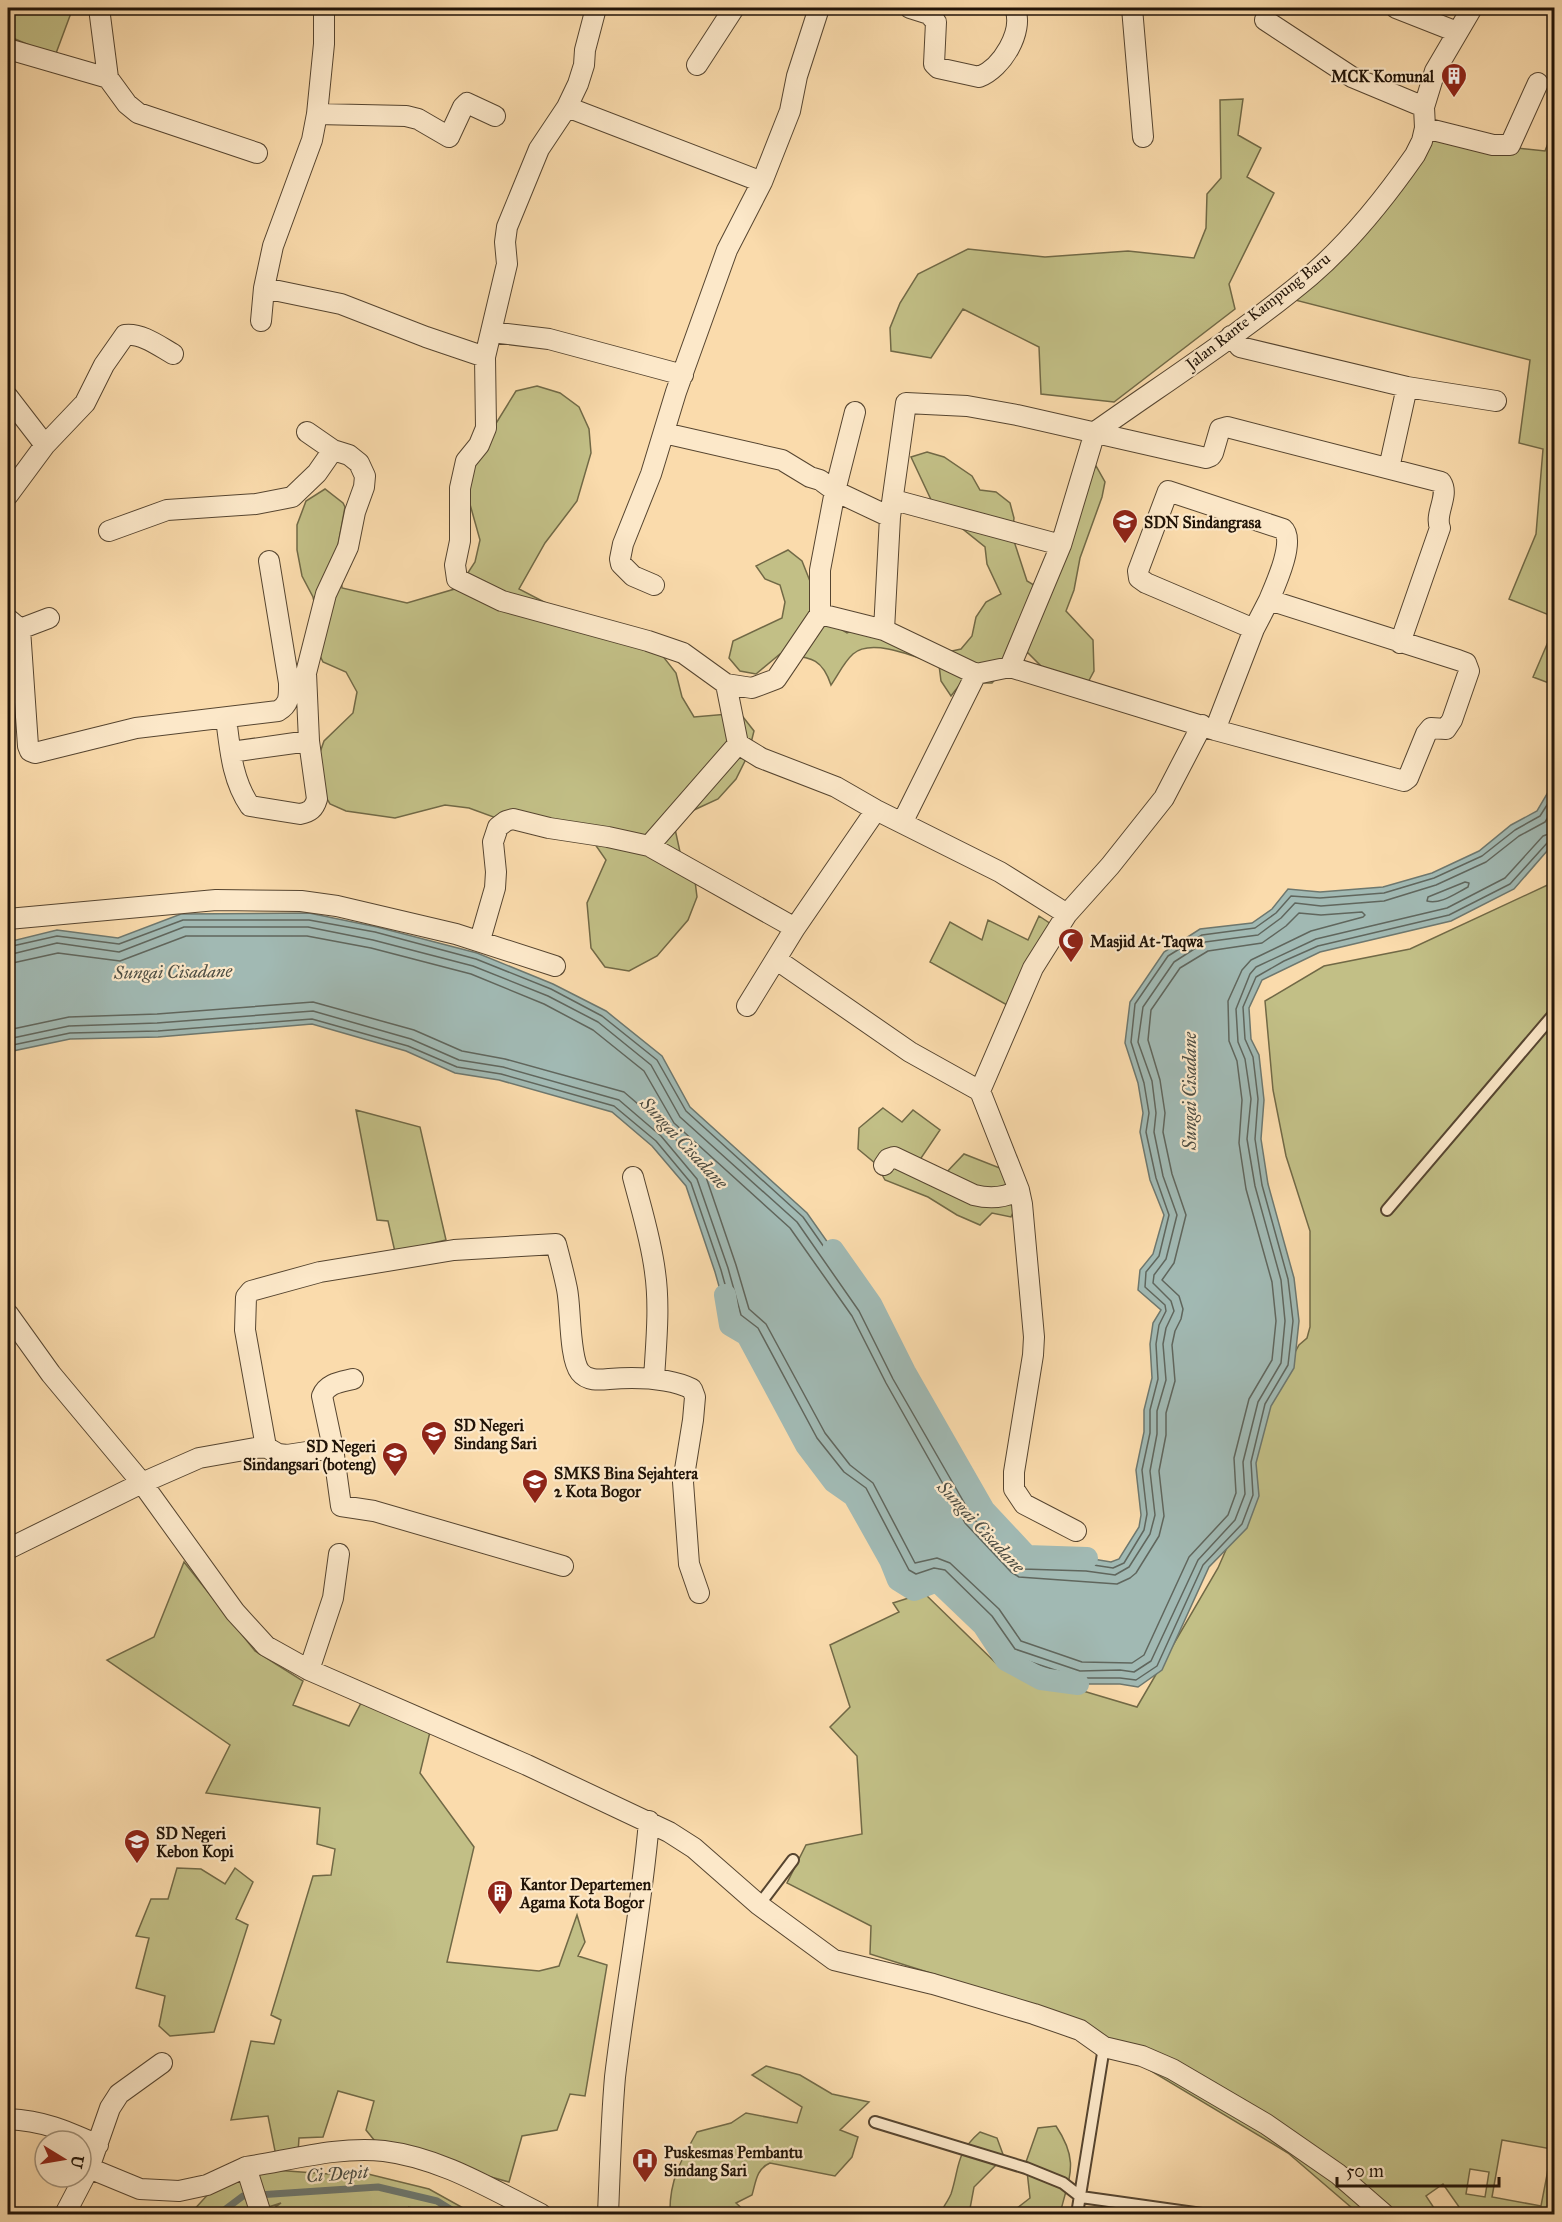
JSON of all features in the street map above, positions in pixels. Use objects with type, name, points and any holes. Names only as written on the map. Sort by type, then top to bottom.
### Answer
[{"type":"street","points":[[99,8],[108,78],[127,104],[138,113],[257,153]]},
{"type":"street","points":[[261,321],[264,288],[273,246],[309,150],[317,114],[324,44],[324,8]]},
{"type":"street","points":[[596,8],[578,84],[540,149],[507,227],[505,242],[507,264],[485,357],[486,428],[479,445],[466,461],[460,488],[460,541],[455,566],[457,579],[502,601],[648,641],[683,653],[726,684],[752,688],[776,679],[820,614],[820,570],[835,491],[855,412]]},
{"type":"street","points":[[697,65],[734,8]]},
{"type":"street","points":[[654,585],[629,573],[621,564],[620,559],[628,528],[651,474],[727,250],[762,182],[790,111],[797,76],[819,8]]},
{"type":"street","points":[[910,8],[929,14],[936,22],[934,64],[938,68],[979,77],[995,68],[1013,42],[1018,15],[1016,8]]},
{"type":"street","points":[[1132,8],[1143,137]]},
{"type":"street","points":[[1396,8],[1456,32]]},
{"type":"street","name":"Jalan Rante Kampung Baru","points":[[1095,432],[1231,336],[1310,275],[1347,240],[1415,155],[1422,141],[1425,128],[1424,107],[1435,71],[1472,8]]},
{"type":"street","points":[[1265,21],[1352,77],[1424,107]]},
{"type":"street","points":[[8,49],[108,78]]},
{"type":"street","points":[[1425,128],[1493,145],[1510,146],[1538,83]]},
{"type":"street","points":[[317,114],[406,116],[418,119],[449,137],[467,103],[495,116]]},
{"type":"street","points":[[567,106],[762,182]]},
{"type":"street","points":[[264,288],[341,304],[485,357]]},
{"type":"street","points":[[491,332],[549,339],[683,375]]},
{"type":"street","points":[[8,495],[45,445],[85,403],[109,357],[125,335],[130,334],[150,340],[173,354]]},
{"type":"street","points":[[1231,336],[1240,347],[1407,387],[1496,401]]},
{"type":"street","points":[[1389,468],[1407,387]]},
{"type":"street","points":[[8,397],[45,445]]},
{"type":"street","points":[[884,630],[892,508],[906,403],[967,406],[1095,432],[1206,458],[1213,453],[1220,429],[1227,427],[1441,482],[1445,491],[1437,521],[1440,528],[1400,643]]},
{"type":"street","points":[[226,718],[241,794],[250,807],[300,814],[308,813],[315,807],[317,800],[309,741],[306,674],[326,594],[348,547],[365,476],[359,463],[349,455],[333,450],[307,432]]},
{"type":"street","points":[[1010,667],[1061,545],[1095,432]]},
{"type":"street","points":[[664,433],[782,460],[810,477],[820,480],[835,491],[892,508],[1061,545]]},
{"type":"street","points":[[109,531],[167,510],[255,504],[292,497],[317,473],[333,450]]},
{"type":"street","points":[[980,1091],[1033,968],[1067,914],[1110,866],[1164,798],[1208,727],[1269,600],[1282,565],[1289,538],[1283,529],[1168,491],[1138,571],[1140,578],[1146,583],[1254,629]]},
{"type":"street","points":[[49,618],[14,624],[30,751],[35,753],[135,728],[278,711],[285,707],[289,699],[289,683],[269,561]]},
{"type":"street","points":[[820,614],[884,630],[976,674],[1010,667],[1208,727],[1404,781],[1408,778],[1426,734],[1431,728],[1446,729],[1452,720],[1469,671],[1466,663],[1269,600]]},
{"type":"street","points":[[902,823],[976,674]]},
{"type":"street","points":[[726,684],[738,744],[761,758],[836,787],[876,810],[1000,872],[1067,914]]},
{"type":"street","points":[[231,752],[309,741]]},
{"type":"street","points":[[649,846],[738,744]]},
{"type":"street","points":[[747,1006],[795,928],[876,810]]},
{"type":"street","points":[[480,940],[495,888],[493,842],[498,827],[513,819],[549,828],[649,846],[795,928]]},
{"type":"street","points":[[8,919],[216,900],[301,901],[347,908],[480,940],[555,966]]},
{"type":"street","points":[[777,960],[910,1052],[980,1091],[1019,1190],[1034,1337],[1014,1472],[1014,1489],[1024,1504],[1076,1531]]},
{"type":"street","points":[[884,1165],[888,1159],[894,1157],[905,1160],[974,1196],[985,1198],[1011,1194],[1019,1190]]},
{"type":"street","points":[[633,1176],[656,1274],[654,1379]]},
{"type":"street","points":[[266,1447],[245,1330],[246,1297],[251,1291],[320,1272],[454,1250],[556,1244],[568,1291],[574,1360],[580,1372],[588,1378],[597,1380],[654,1379],[684,1385],[692,1389],[695,1396],[683,1482],[689,1564],[699,1593]]},
{"type":"street","points":[[8,1314],[51,1374],[142,1483],[247,1626],[266,1646],[309,1670],[649,1821],[694,1848],[759,1905],[834,1960],[933,1984],[1034,2014],[1080,2030],[1104,2047],[1142,2056],[1172,2069],[1266,2124],[1338,2174],[1384,2214]]},
{"type":"street","points":[[353,1379],[331,1385],[324,1389],[322,1396],[333,1448],[341,1506],[374,1511],[563,1566]]},
{"type":"street","points":[[8,1549],[142,1483],[199,1458],[266,1447],[278,1454],[287,1455],[333,1448]]},
{"type":"street","points":[[309,1670],[333,1598],[339,1554]]},
{"type":"street","points":[[608,2214],[609,2163],[616,2074],[644,1876],[649,1821]]},
{"type":"street","points":[[93,2158],[110,2108],[119,2094],[162,2063]]},
{"type":"street","points":[[8,2119],[34,2121],[57,2127],[98,2145]]},
{"type":"street","points":[[93,2170],[140,2189],[179,2191],[345,2151],[384,2151],[451,2169],[541,2214]]},
{"type":"street","points":[[248,2175],[259,2209]]},
{"type":"street","points":[[65,2214],[78,2189]]},
{"type":"lane","points":[[1387,1210],[1554,1014]]},
{"type":"lane","points":[[759,1905],[793,1860]]},
{"type":"lane","points":[[1077,2214],[1104,2047]]},
{"type":"lane","points":[[875,2122],[1026,2168],[1063,2183],[1081,2197],[1202,2214]]},
{"type":"shaded area","points":[[8,8],[54,8],[71,13],[55,56],[8,36]]},
{"type":"shaded area","points":[[1243,99],[1238,135],[1261,148],[1247,177],[1274,193],[1229,284],[1235,309],[1114,402],[1041,394],[1039,347],[963,309],[931,358],[891,351],[890,328],[900,303],[918,274],[968,249],[1045,257],[1128,251],[1194,258],[1206,228],[1207,194],[1221,178],[1220,100]]},
{"type":"shaded area","points":[[1554,128],[1554,617],[1509,599],[1536,534],[1543,449],[1519,443],[1530,360],[1287,298],[1344,252],[1434,139],[1545,151]]},
{"type":"shaded area","points":[[537,386],[560,393],[579,407],[589,429],[591,453],[577,501],[545,543],[519,589],[600,631],[662,655],[676,673],[682,697],[694,717],[740,713],[754,731],[748,755],[736,779],[718,799],[694,810],[675,829],[680,852],[694,873],[697,897],[688,920],[657,956],[629,971],[605,967],[591,948],[587,903],[606,860],[590,837],[518,826],[469,808],[445,805],[395,818],[346,811],[330,804],[318,784],[318,758],[324,741],[353,713],[357,692],[346,672],[323,662],[313,641],[318,619],[313,597],[302,576],[297,550],[297,525],[306,501],[325,489],[345,507],[338,545],[342,588],[407,603],[458,588],[475,562],[480,540],[466,490],[482,446],[516,391]]},
{"type":"shaded area","points":[[927,452],[944,457],[972,476],[980,490],[996,492],[1010,503],[1014,518],[1012,535],[1027,581],[1042,590],[1086,480],[1096,466],[1105,482],[1102,497],[1080,558],[1074,590],[1066,611],[1093,640],[1094,671],[1086,686],[1053,678],[1028,653],[1013,659],[992,683],[961,683],[951,696],[941,681],[939,665],[883,648],[861,649],[853,654],[831,685],[818,663],[798,656],[780,654],[756,674],[740,671],[729,658],[733,641],[782,618],[785,602],[780,585],[765,579],[756,566],[788,550],[802,561],[821,609],[832,624],[847,633],[862,626],[943,653],[961,649],[972,636],[976,617],[986,602],[1001,594],[987,564],[985,547],[934,506],[911,457]]},
{"type":"shaded area","points":[[1554,628],[1554,685],[1533,677]]},
{"type":"shaded area","points":[[1554,882],[1554,2214],[1464,2214],[1443,2184],[1426,2196],[1438,2214],[1359,2214],[1288,2153],[1051,2011],[870,1954],[871,1926],[787,1883],[806,1845],[862,1834],[857,1756],[830,1727],[850,1707],[830,1645],[899,1612],[893,1603],[924,1593],[999,1666],[1137,1707],[1218,1568],[1254,1486],[1248,1475],[1274,1390],[1299,1345],[1307,1338],[1310,1327],[1310,1231],[1286,1156],[1273,1090],[1265,1001],[1324,966],[1410,949]],"holes":[[[1502,2140],[1552,2149],[1541,2206],[1492,2197]],[[1470,2169],[1489,2172],[1485,2197],[1466,2194]]]},
{"type":"shaded area","points":[[1039,916],[1051,924],[1007,1005],[930,962],[950,922],[982,940],[988,920],[1028,940]]},
{"type":"shaded area","points":[[883,1108],[902,1122],[913,1110],[940,1130],[919,1161],[943,1176],[964,1154],[1010,1172],[1019,1199],[1011,1217],[992,1213],[980,1225],[957,1215],[928,1197],[885,1180],[876,1164],[858,1149],[859,1128]]},
{"type":"shaded area","points":[[356,1110],[420,1127],[446,1240],[395,1252],[388,1221],[377,1220]]},
{"type":"shaded area","points":[[184,1562],[255,1651],[303,1681],[293,1705],[349,1726],[361,1703],[430,1732],[420,1773],[474,1847],[447,1962],[539,1971],[559,1966],[577,1915],[585,1942],[578,1956],[607,1965],[585,2096],[570,2094],[557,2130],[522,2136],[509,2182],[379,2146],[366,2130],[374,2101],[338,2091],[323,2137],[299,2138],[298,2153],[276,2156],[268,2116],[231,2120],[251,2041],[274,2044],[281,2020],[271,2015],[313,1876],[331,1875],[335,1849],[317,1844],[320,1808],[206,1793],[230,1745],[107,1660],[154,1637]]},
{"type":"shaded area","points":[[177,1868],[201,1869],[225,1884],[235,1868],[253,1882],[236,1919],[248,1925],[214,2032],[170,2036],[159,2026],[165,1996],[136,1988],[149,1938],[136,1936],[151,1899],[168,1899]]},
{"type":"shaded area","points":[[766,2066],[800,2075],[832,2094],[869,2102],[840,2130],[858,2137],[852,2157],[835,2176],[770,2163],[759,2172],[752,2195],[736,2203],[748,2214],[670,2214],[674,2181],[697,2132],[731,2123],[746,2113],[797,2123],[802,2107],[752,2075]]},
{"type":"shaded area","points":[[1056,2126],[1068,2150],[1070,2160],[1069,2179],[1060,2214],[1017,2214],[1016,2209],[1030,2198],[1026,2162],[1038,2128]]},
{"type":"shaded area","points":[[980,2132],[997,2138],[1004,2157],[974,2187],[969,2214],[939,2214],[951,2194],[962,2154]]},
{"type":"shaded area","points":[[260,2169],[356,2176],[364,2173],[429,2189],[474,2214],[435,2214],[408,2207],[420,2214],[266,2214],[281,2203],[252,2214],[190,2214],[212,2190]]},
{"type":"water","name":"Sungai Cisadane","points":[[1554,782],[1554,843],[1514,889],[1451,921],[1320,952],[1262,980],[1249,1008],[1251,1039],[1259,1055],[1264,1100],[1261,1139],[1268,1184],[1294,1278],[1299,1321],[1294,1368],[1271,1406],[1256,1463],[1259,1496],[1247,1528],[1209,1567],[1162,1670],[1138,1687],[1120,1684],[1078,1684],[1006,1660],[983,1625],[937,1581],[914,1590],[898,1580],[855,1496],[834,1482],[806,1445],[747,1335],[730,1325],[686,1186],[652,1146],[612,1112],[499,1080],[455,1073],[406,1051],[312,1024],[158,1037],[70,1039],[8,1052],[8,942],[57,930],[118,938],[181,914],[309,913],[377,927],[477,953],[553,984],[606,1011],[662,1056],[690,1107],[807,1213],[871,1304],[905,1372],[984,1510],[1027,1556],[1087,1558],[1111,1562],[1119,1559],[1139,1527],[1141,1515],[1136,1470],[1144,1432],[1144,1410],[1152,1378],[1150,1344],[1153,1323],[1161,1310],[1138,1290],[1140,1270],[1153,1254],[1164,1215],[1150,1180],[1140,1132],[1143,1113],[1138,1083],[1125,1043],[1130,1002],[1164,952],[1200,929],[1252,923],[1272,909],[1288,889],[1320,892],[1383,887],[1432,873],[1479,851],[1511,825],[1537,811]]},
{"type":"waterway","name":"Sungai Cisadane","points":[[833,1250],[871,1304],[905,1372],[984,1510],[1027,1556],[1087,1558]]},
{"type":"waterway","points":[[725,1295],[730,1325],[747,1335],[806,1445],[834,1482],[854,1496],[890,1560],[898,1580],[914,1590],[937,1581],[983,1625],[1006,1660],[1041,1679],[1078,1684]]},
{"type":"waterway","name":"Ci Depit","points":[[219,2214],[243,2196],[378,2187],[437,2201],[458,2214]]},
{"type":"place","name":"MCK Komunal","points":[[1454,99]]},
{"type":"place","name":"SDN Sindangrasa","points":[[1125,545]]},
{"type":"place","name":"Masjid At-Taqwa","points":[[1071,964]]},
{"type":"place","name":"SD Negeri Sindang Sari","points":[[434,1457]]},
{"type":"place","name":"SD Negeri Sindangsari (boteng)","points":[[395,1478]]},
{"type":"place","name":"SMKS Bina Sejahtera 2 Kota Bogor","points":[[535,1505]]},
{"type":"place","name":"SD Negeri Kebon Kopi","points":[[137,1865]]},
{"type":"place","name":"Kantor Departemen Agama Kota Bogor","points":[[500,1916]]},
{"type":"place","name":"Puskesmas Pembantu Sindang Sari","points":[[645,2184]]}]
